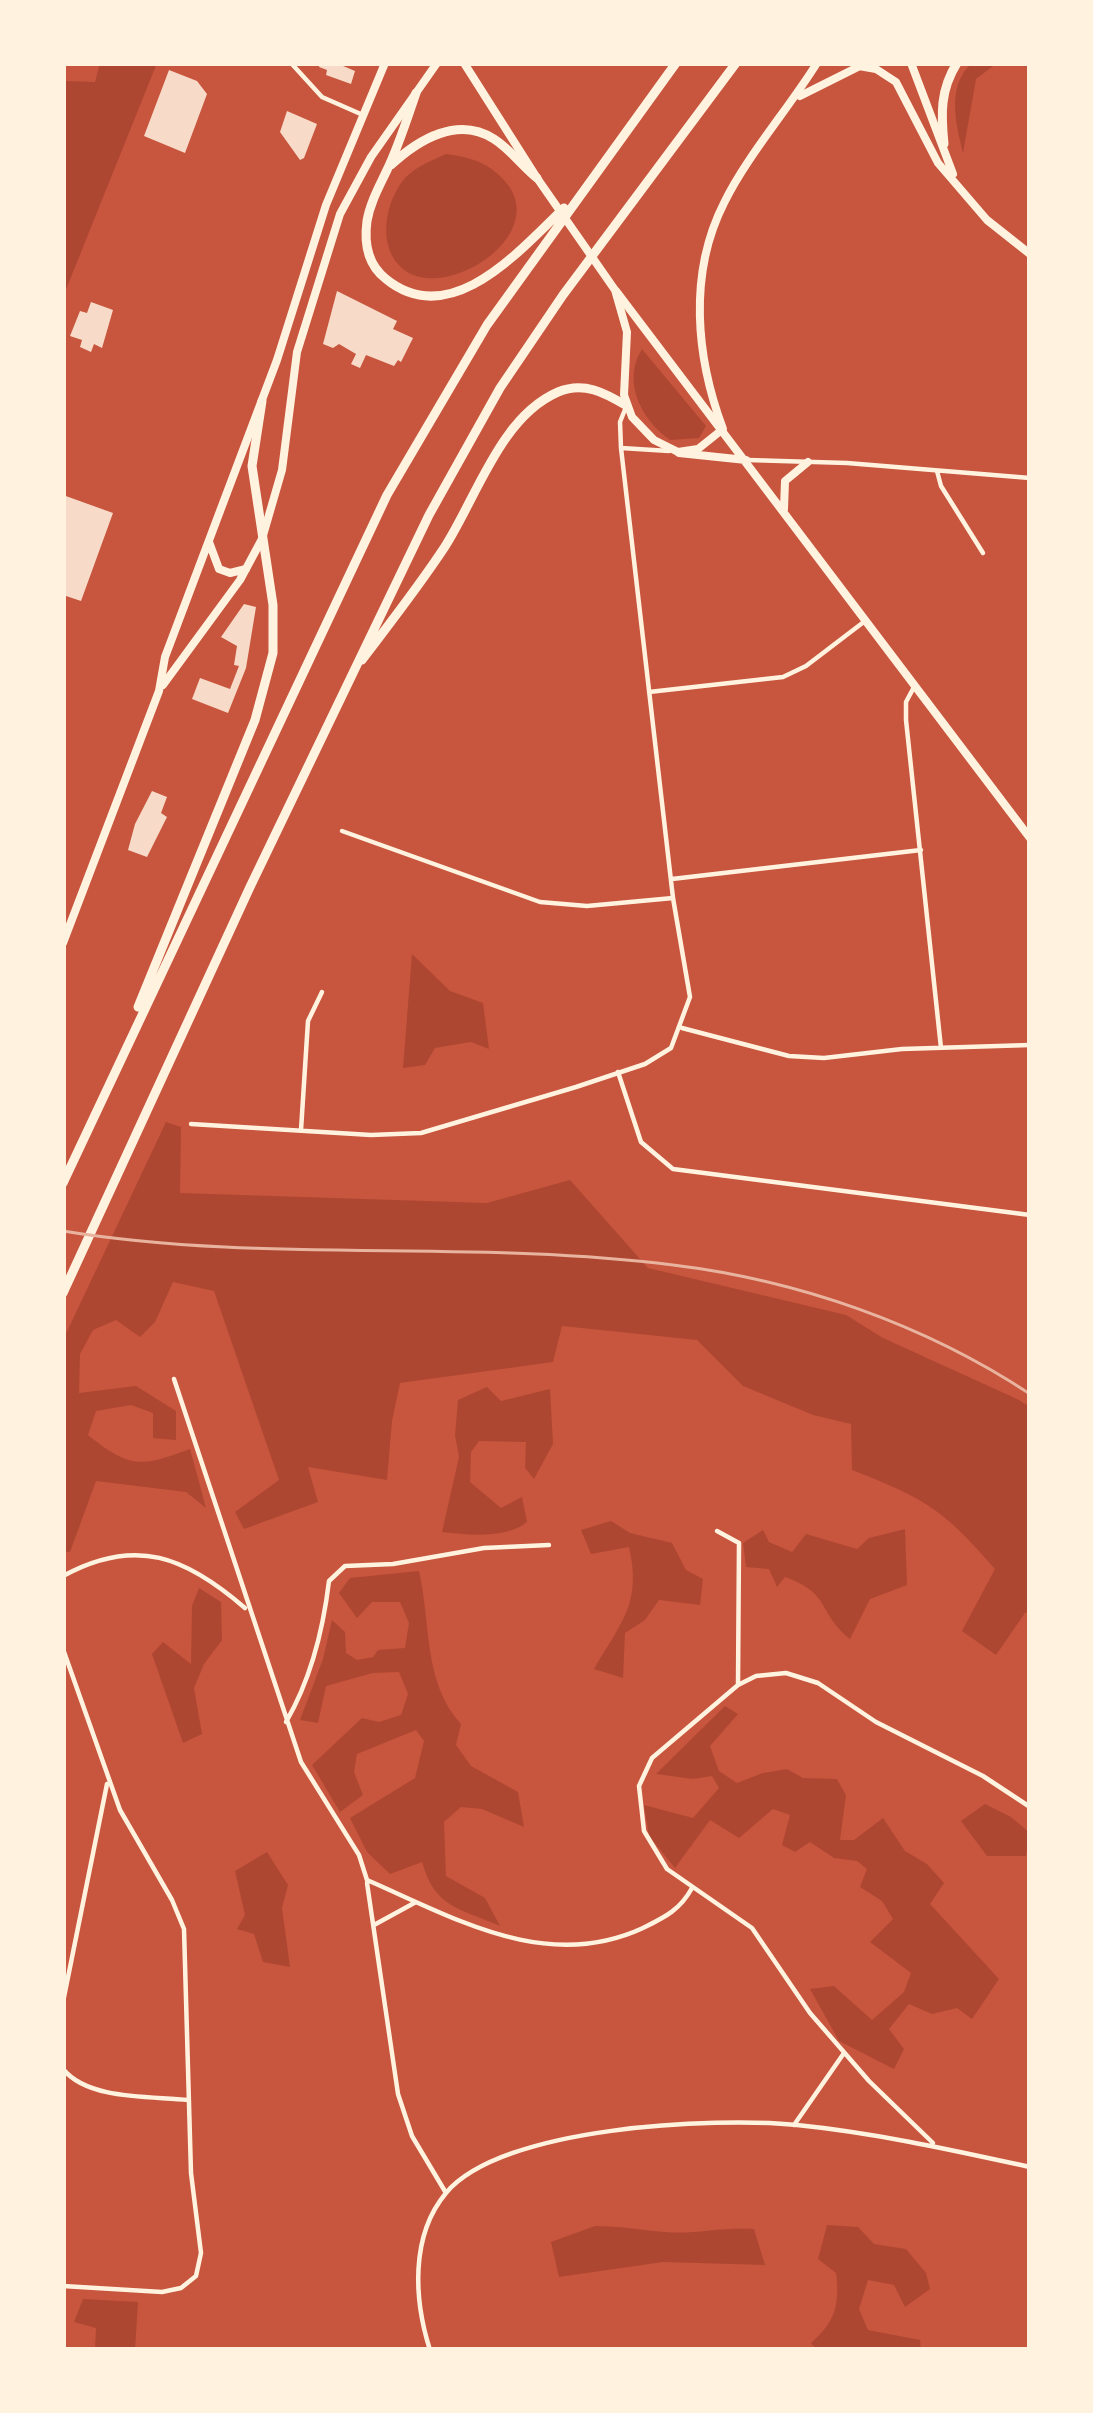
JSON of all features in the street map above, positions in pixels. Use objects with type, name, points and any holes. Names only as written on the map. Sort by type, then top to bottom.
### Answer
[{"type":"highway","points":[[63,1183],[387,495],[475,344],[676,63]]},
{"type":"highway","points":[[63,1293],[429,515],[500,388],[563,295],[736,63]]},
{"type":"highway","points":[[944,144],[940,112],[957,63]]},
{"type":"highway","points":[[416,93],[369,211],[368,250],[372,263],[389,281],[423,295],[451,292],[489,277],[581,192]]},
{"type":"highway","points":[[388,169],[432,136],[471,130],[501,144],[537,178]]},
{"type":"highway","points":[[348,679],[442,552],[508,438],[530,412],[551,395],[575,388],[597,390],[627,406]]},
{"type":"highway","points":[[94,1118],[266,687],[275,628],[252,466],[262,400]]},
{"type":"main road","points":[[63,943],[159,692],[166,657],[262,400],[326,205],[385,63]]},
{"type":"main road","points":[[464,63],[615,290],[706,415],[724,429]]},
{"type":"main road","points":[[818,63],[726,199],[708,244],[700,332],[709,388],[724,429],[746,460],[1030,838]]},
{"type":"main road","points":[[911,63],[955,179]]},
{"type":"main road","points":[[159,692],[247,569],[262,539],[282,470],[297,352],[333,236],[359,175],[436,64]]},
{"type":"main road","points":[[794,100],[863,64],[876,68],[896,82],[930,151],[994,226],[1030,254]]},
{"type":"main road","points":[[615,290],[627,332],[627,406],[648,435],[678,452],[746,460]]},
{"type":"main road","points":[[678,452],[698,449],[724,429]]},
{"type":"main road","points":[[784,511],[784,482],[808,462]]},
{"type":"main road","points":[[209,541],[219,569],[230,573],[247,569]]},
{"type":"street","points":[[291,63],[322,97],[363,115]]},
{"type":"street","points":[[190,1124],[371,1135],[421,1132],[618,1072],[671,1048],[690,997],[621,448],[620,422],[627,406]]},
{"type":"street","points":[[621,448],[678,452]]},
{"type":"street","points":[[746,460],[1030,478]]},
{"type":"street","points":[[937,471],[941,486],[982,553]]},
{"type":"street","points":[[649,692],[783,676],[806,666],[865,621]]},
{"type":"street","points":[[914,687],[906,704],[906,720],[941,1048]]},
{"type":"street","points":[[342,831],[540,902],[587,906],[674,898]]},
{"type":"street","points":[[672,879],[921,850]]},
{"type":"street","points":[[301,1130],[308,1021],[322,992]]},
{"type":"street","points":[[682,1028],[789,1056],[824,1058],[1030,1046]]},
{"type":"street","points":[[618,1072],[640,1142],[673,1169],[1030,1215]]},
{"type":"street","points":[[175,1379],[301,1762],[359,1856],[367,1880],[398,2094],[412,2135],[446,2193]]},
{"type":"street","points":[[717,1531],[739,1543],[738,1685]]},
{"type":"street","points":[[286,1722],[304,1692],[329,1581],[345,1566],[394,1564],[484,1548],[550,1545]]},
{"type":"street","points":[[63,1576],[102,1559],[161,1556],[201,1573],[250,1611]]},
{"type":"street","points":[[63,1649],[120,1810],[184,1929],[191,2173],[200,2235],[196,2276],[181,2288],[162,2292],[63,2286]]},
{"type":"street","points":[[933,2144],[810,2014],[752,1928],[667,1869],[650,1845],[638,1801],[639,1786],[652,1758],[738,1685],[756,1676],[786,1673],[818,1683],[876,1723],[983,1776],[1030,1808]]},
{"type":"street","points":[[63,2002],[108,1779]]},
{"type":"street","points":[[367,1880],[526,1944],[583,1946],[608,1942],[668,1916],[683,1905],[692,1888]]},
{"type":"street","points":[[374,1925],[417,1902]]},
{"type":"street","points":[[794,2125],[844,2053]]},
{"type":"street","points":[[63,2069],[90,2088],[188,2100]]},
{"type":"street","points":[[430,2350],[418,2301],[426,2234],[446,2193],[486,2164],[514,2153],[677,2124],[794,2125],[933,2144],[1030,2168]]},
{"type":"shaded area","points":[[100,63],[157,63],[63,297],[63,93],[66,81],[95,82]]},
{"type":"shaded area","points":[[972,63],[997,63],[976,79],[963,153],[956,94]]},
{"type":"shaded area","points":[[446,154],[477,161],[503,179],[515,200],[515,221],[505,240],[467,270],[421,277],[395,260],[386,223],[406,177]]},
{"type":"shaded area","points":[[642,349],[706,426],[699,438],[670,440],[650,421],[634,386]]},
{"type":"shaded area","points":[[412,954],[450,991],[483,1003],[489,1049],[471,1042],[435,1048],[425,1065],[403,1068]]},
{"type":"shaded area","points":[[166,1122],[181,1127],[180,1193],[487,1203],[570,1180],[648,1268],[846,1315],[883,1338],[1017,1399],[1030,1407],[1030,1611],[996,1655],[962,1631],[995,1569],[977,1549],[932,1508],[852,1470],[851,1424],[813,1415],[743,1386],[697,1340],[562,1326],[553,1362],[400,1383],[387,1480],[308,1467],[318,1502],[244,1529],[235,1512],[279,1480],[214,1291],[173,1282],[155,1322],[140,1337],[116,1320],[93,1330],[80,1354],[79,1393],[136,1386],[176,1411],[176,1440],[153,1438],[153,1413],[131,1405],[96,1411],[88,1435],[115,1454],[137,1462],[190,1449],[206,1508],[186,1492],[96,1481],[70,1552],[63,1552],[63,1340]]},
{"type":"shaded area","points":[[487,1387],[501,1401],[550,1389],[553,1444],[534,1479],[525,1468],[526,1442],[479,1441],[471,1452],[470,1482],[501,1508],[522,1497],[527,1522],[498,1533],[442,1532],[459,1457],[455,1435],[458,1400]]},
{"type":"shaded area","points":[[611,1521],[630,1533],[672,1543],[686,1570],[703,1579],[700,1605],[659,1600],[645,1620],[625,1633],[623,1678],[594,1669],[631,1598],[629,1547],[591,1554],[581,1530]]},
{"type":"shaded area","points":[[905,1529],[907,1585],[870,1599],[850,1639],[800,1583],[785,1577],[777,1587],[769,1569],[746,1567],[743,1543],[763,1530],[769,1542],[792,1552],[806,1534],[857,1549],[869,1538]]},
{"type":"shaded area","points":[[419,1571],[434,1671],[461,1724],[456,1745],[471,1766],[518,1792],[524,1827],[482,1809],[461,1807],[444,1822],[446,1876],[485,1898],[500,1926],[442,1898],[422,1862],[390,1874],[367,1852],[350,1818],[415,1778],[424,1741],[416,1730],[357,1754],[354,1772],[363,1795],[340,1812],[312,1765],[362,1718],[379,1722],[401,1715],[408,1694],[399,1672],[373,1673],[326,1686],[318,1723],[300,1720],[332,1620],[345,1632],[346,1653],[357,1660],[373,1657],[378,1650],[405,1648],[409,1623],[400,1602],[372,1602],[357,1618],[339,1593],[350,1578]]},
{"type":"shaded area","points":[[199,1588],[221,1602],[222,1640],[194,1688],[202,1734],[183,1743],[152,1654],[163,1642],[191,1664],[192,1606]]},
{"type":"shaded area","points":[[725,1706],[738,1714],[710,1746],[719,1771],[737,1783],[787,1769],[803,1778],[837,1779],[846,1795],[840,1840],[854,1840],[883,1818],[905,1851],[927,1864],[944,1883],[930,1904],[999,1979],[972,2019],[957,2008],[932,2014],[909,2004],[889,2029],[904,2049],[894,2069],[839,2041],[810,1989],[834,1986],[872,2020],[904,1992],[911,1973],[870,1942],[893,1919],[882,1901],[860,1887],[867,1869],[857,1861],[834,1858],[810,1842],[795,1852],[782,1845],[790,1815],[773,1809],[739,1838],[710,1820],[675,1868],[649,1836],[644,1805],[693,1818],[719,1788],[712,1776],[693,1779],[656,1774]]},
{"type":"shaded area","points":[[985,1804],[1030,1833],[1026,1856],[987,1856],[961,1821]]},
{"type":"shaded area","points":[[267,1852],[288,1885],[282,1908],[290,1967],[263,1962],[254,1934],[237,1929],[245,1915],[235,1871]]},
{"type":"shaded area","points":[[827,2225],[858,2227],[874,2244],[906,2249],[926,2273],[930,2289],[905,2307],[894,2285],[868,2280],[859,2309],[868,2330],[920,2340],[921,2350],[817,2350],[811,2343],[826,2328],[836,2304],[836,2273],[818,2259]]},
{"type":"shaded area","points":[[595,2226],[676,2233],[754,2229],[765,2265],[663,2262],[559,2277],[551,2242]]},
{"type":"shaded area","points":[[83,2299],[138,2302],[135,2350],[95,2350],[96,2328],[74,2322]]},
{"type":"building","points":[[320,63],[355,71],[351,84],[326,75]]},
{"type":"building","points":[[169,70],[197,81],[207,94],[185,153],[144,136]]},
{"type":"building","points":[[287,111],[317,124],[300,160],[280,132]]},
{"type":"building","points":[[337,291],[397,321],[393,329],[413,338],[401,362],[394,366],[366,355],[360,368],[351,364],[356,354],[339,344],[333,348],[323,344]]},
{"type":"building","points":[[91,302],[113,310],[102,348],[94,344],[91,352],[80,347],[82,340],[70,336],[80,311],[87,313]]},
{"type":"building","points":[[63,495],[113,513],[81,601],[63,595]]},
{"type":"building","points":[[244,604],[256,607],[246,668],[228,713],[192,699],[200,678],[230,689],[239,666],[234,665],[237,646],[221,637]]},
{"type":"building","points":[[152,791],[167,797],[161,813],[167,817],[147,857],[128,850]]},
{"type":"railway","points":[[63,1231],[215,1247],[597,1257],[720,1272],[813,1294],[903,1326],[1030,1394]]}]
